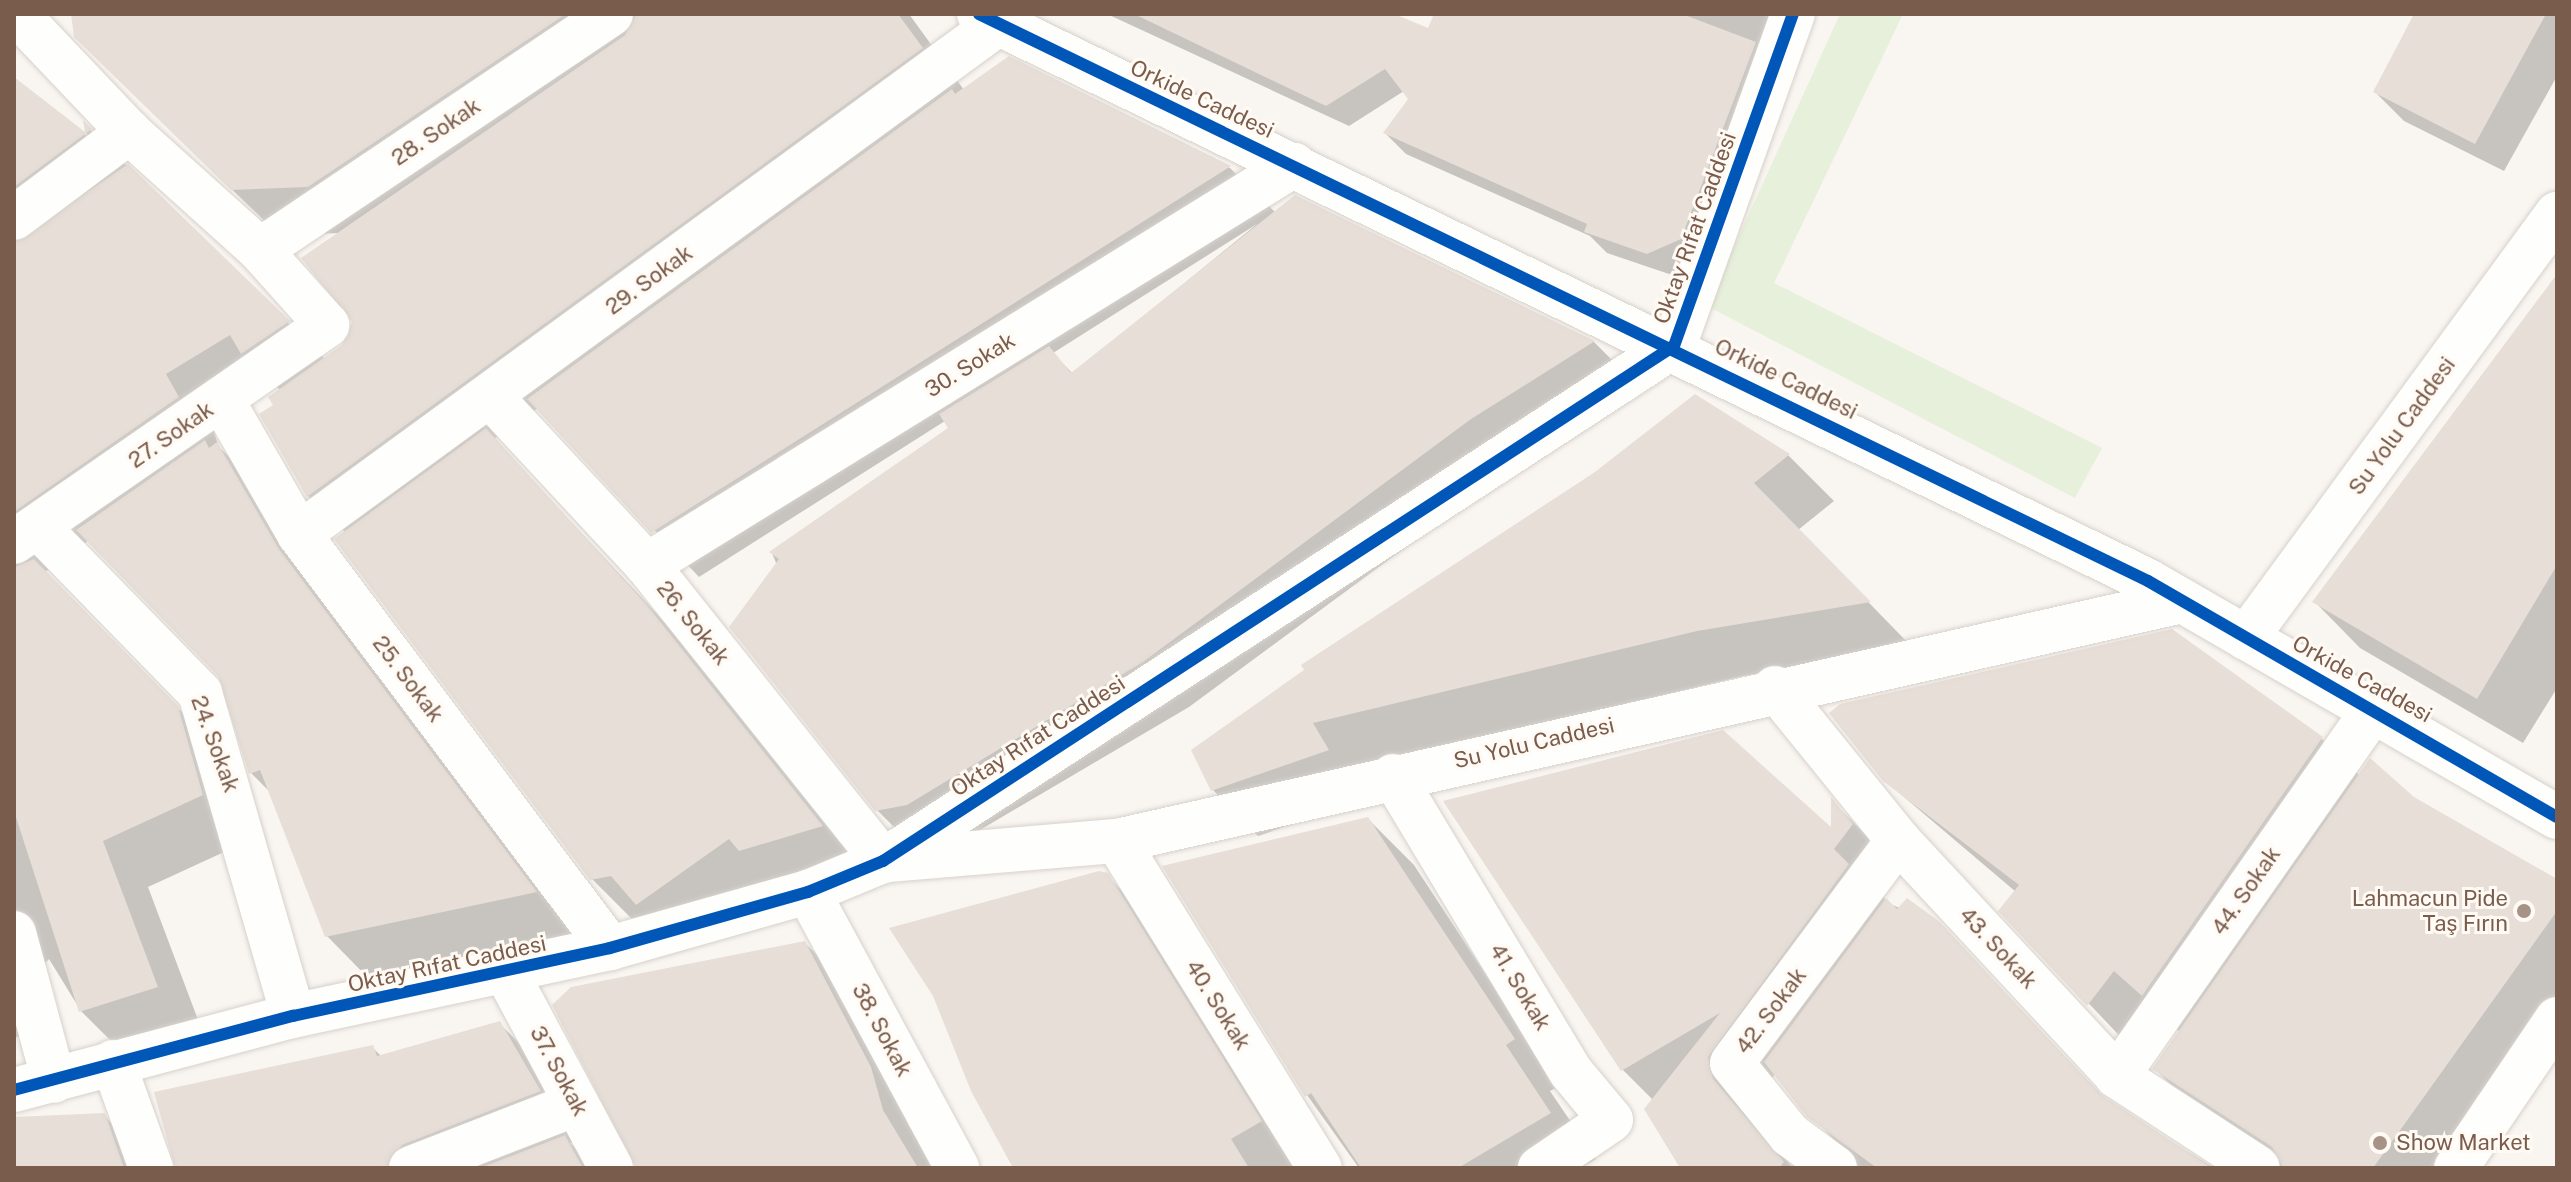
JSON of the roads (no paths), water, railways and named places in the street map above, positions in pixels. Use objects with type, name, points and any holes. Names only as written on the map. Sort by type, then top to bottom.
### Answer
[{"type":"street","points":[[17,14],[129,132],[260,250]]},
{"type":"street","name":"28. Sokak","points":[[260,250],[611,14]]},
{"type":"street","name":"Oktay Rıfat Caddesi","points":[[34,1086],[113,1062],[293,1016],[507,974],[610,948],[808,892],[883,861],[1674,346],[1786,16]]},
{"type":"street","name":"Orkide Caddesi","points":[[988,19],[1674,346],[2182,601],[2375,707],[2557,817]]},
{"type":"street","name":"29. Sokak","points":[[299,534],[490,396],[988,19]]},
{"type":"street","points":[[14,218],[129,132]]},
{"type":"street","name":"30. Sokak","points":[[647,565],[1294,165]]},
{"type":"street","name":"Su Yolu Caddesi","points":[[2246,638],[2557,214]]},
{"type":"street","name":"27. Sokak","points":[[26,535],[327,325],[260,250]]},
{"type":"street","name":"26. Sokak","points":[[490,396],[647,565],[883,861]]},
{"type":"street","name":"25. Sokak","points":[[222,400],[299,534],[610,948]]},
{"type":"street","name":"24. Sokak","points":[[26,535],[200,693],[293,1016]]},
{"type":"street","name":"Su Yolu Caddesi","points":[[883,861],[1117,841],[1775,688],[2182,601]]},
{"type":"street","name":"43. Sokak","points":[[1775,688],[1898,840],[2117,1076],[2258,1168]]},
{"type":"street","name":"44. Sokak","points":[[2117,1076],[2375,707]]},
{"type":"street","name":"41. Sokak","points":[[1393,776],[1571,1072],[1611,1120],[1540,1168]]},
{"type":"street","name":"42. Sokak","points":[[1835,1168],[1790,1135],[1732,1063],[1898,840]]},
{"type":"street","name":"40. Sokak","points":[[1117,841],[1320,1168]]},
{"type":"street","name":"38. Sokak","points":[[808,892],[957,1168]]},
{"type":"street","points":[[14,933],[34,1086]]},
{"type":"street","name":"37. Sokak","points":[[507,974],[611,1168]]},
{"type":"street","points":[[2456,1168],[2557,1019]]},
{"type":"street","points":[[113,1062],[151,1168]]},
{"type":"street","points":[[411,1168],[576,1104]]},
{"type":"place","name":"Lahmacun Pide Taş Fırın","points":[[2524,911]]},
{"type":"place","name":"Show Market","points":[[2380,1143]]}]
